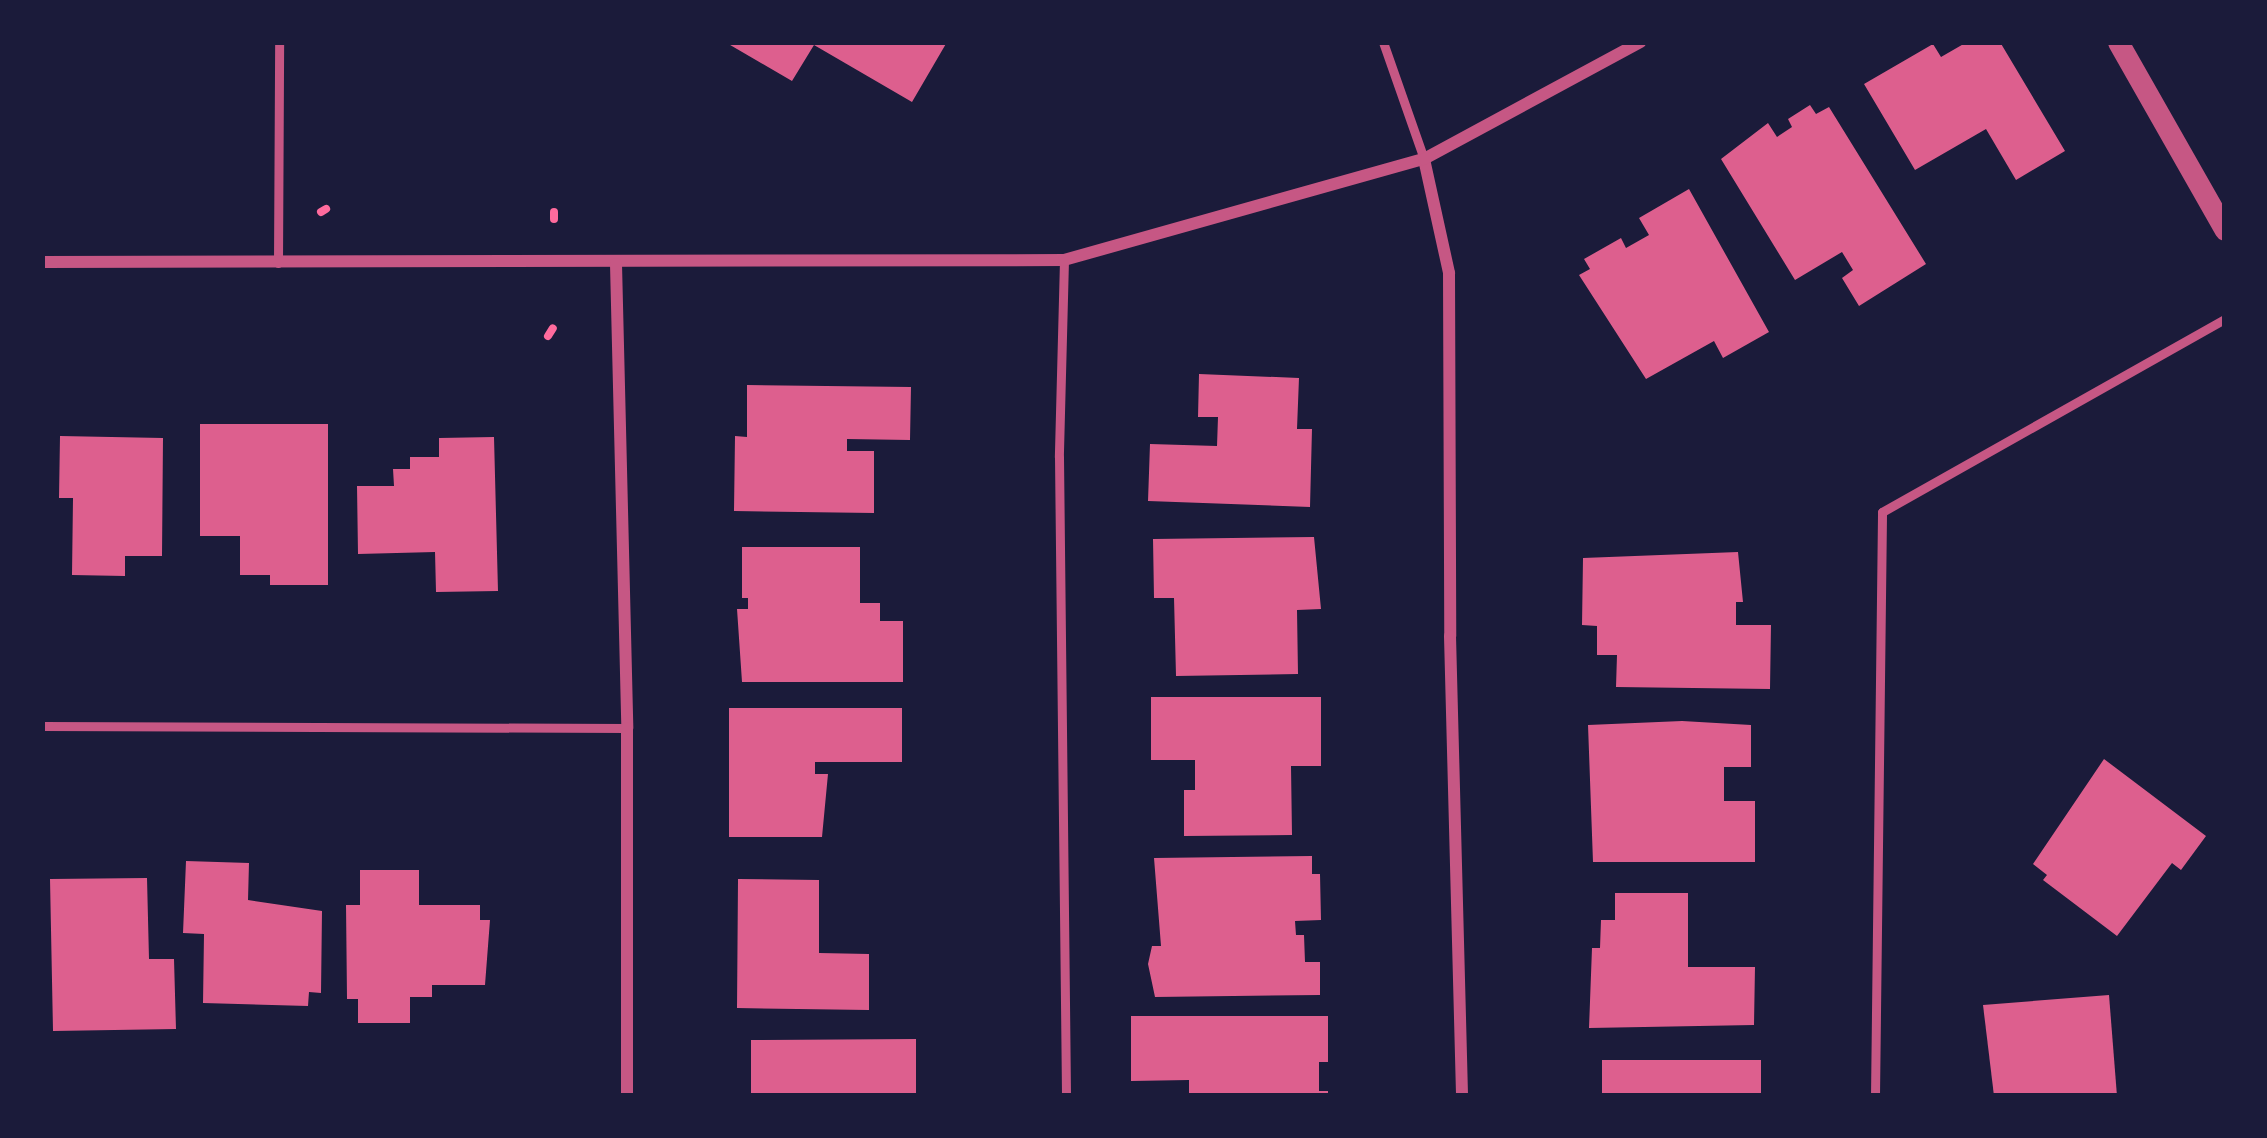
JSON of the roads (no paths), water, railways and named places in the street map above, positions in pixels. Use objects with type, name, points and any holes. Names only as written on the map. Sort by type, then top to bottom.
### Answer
[{"type":"street","points":[[42,262],[1064,260],[1424,159],[1640,42]]},
{"type":"street","points":[[2118,42],[2225,230]]},
{"type":"street","points":[[1424,159],[1449,273],[1450,636],[1462,1096]]},
{"type":"street","points":[[616,264],[627,728],[627,1096]]},
{"type":"lane","points":[[278,263],[279,42]]},
{"type":"lane","points":[[1383,42],[1424,159]]},
{"type":"lane","points":[[1064,260],[1059,481],[1066,1096]]},
{"type":"lane","points":[[1874,1096],[1882,512],[2225,319]]},
{"type":"lane","points":[[42,726],[627,728]]}]
